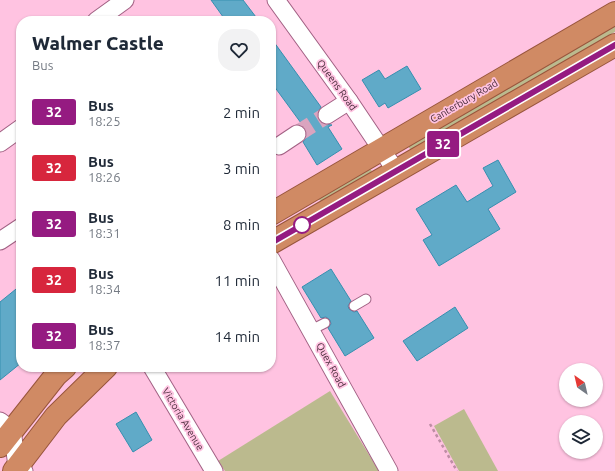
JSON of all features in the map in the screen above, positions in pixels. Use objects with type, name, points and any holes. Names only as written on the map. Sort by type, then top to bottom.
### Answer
[{"type":"highway","name":"Canterbury Road","points":[[276,211],[615,13]]},
{"type":"highway","points":[[276,240],[615,45]]},
{"type":"highway","points":[[4,432],[60,372]]},
{"type":"highway","points":[[18,469],[56,416],[101,372]]},
{"type":"street","points":[[103,16],[125,0]]},
{"type":"street","name":"Queens Road","points":[[276,0],[349,101],[396,171]]},
{"type":"street","points":[[326,115],[349,101]]},
{"type":"street","points":[[0,143],[16,132]]},
{"type":"street","points":[[280,146],[297,134]]},
{"type":"street","points":[[0,242],[16,230]]},
{"type":"street","name":"Quex Road","points":[[276,266],[318,327],[389,471]]},
{"type":"street","name":"Victoria Avenue","points":[[155,372],[214,471]]},
{"type":"street","points":[[4,432],[18,469]]},
{"type":"lane","points":[[354,306],[366,299]]},
{"type":"path","points":[[430,424],[457,471]]},
{"type":"shaded area","points":[[615,25],[615,32],[412,150],[409,148],[409,144]]},
{"type":"shaded area","points":[[370,169],[372,171],[368,175],[321,201],[318,199]]},
{"type":"shaded area","points":[[330,391],[379,471],[225,471],[218,461]]},
{"type":"shaded area","points":[[464,409],[498,471],[459,471],[434,426]]},
{"type":"building","points":[[211,0],[243,0],[255,16],[222,16]]},
{"type":"building","points":[[276,45],[321,107],[317,115],[319,121],[323,124],[332,125],[328,127],[342,149],[317,165],[303,142],[306,138],[305,129],[298,124],[301,123],[276,89]]},
{"type":"building","points":[[407,66],[421,89],[388,108],[385,103],[379,107],[362,80],[379,70],[385,79]]},
{"type":"building","points":[[498,160],[516,192],[488,209],[500,229],[439,266],[423,240],[432,235],[416,209],[456,185],[467,202],[493,186],[483,168]]},
{"type":"building","points":[[331,269],[351,301],[348,306],[349,309],[354,312],[357,311],[374,338],[345,356],[328,328],[331,324],[330,320],[326,317],[321,318],[302,287]]},
{"type":"building","points":[[16,289],[16,367],[0,380],[0,302]]},
{"type":"building","points":[[455,307],[468,328],[417,361],[403,341]]},
{"type":"building","points":[[136,412],[152,440],[133,452],[116,424]]},
{"type":"tunnel","points":[[297,134],[327,115]]},
{"type":"bus line","name":"32","points":[[276,240],[615,45]]}]
